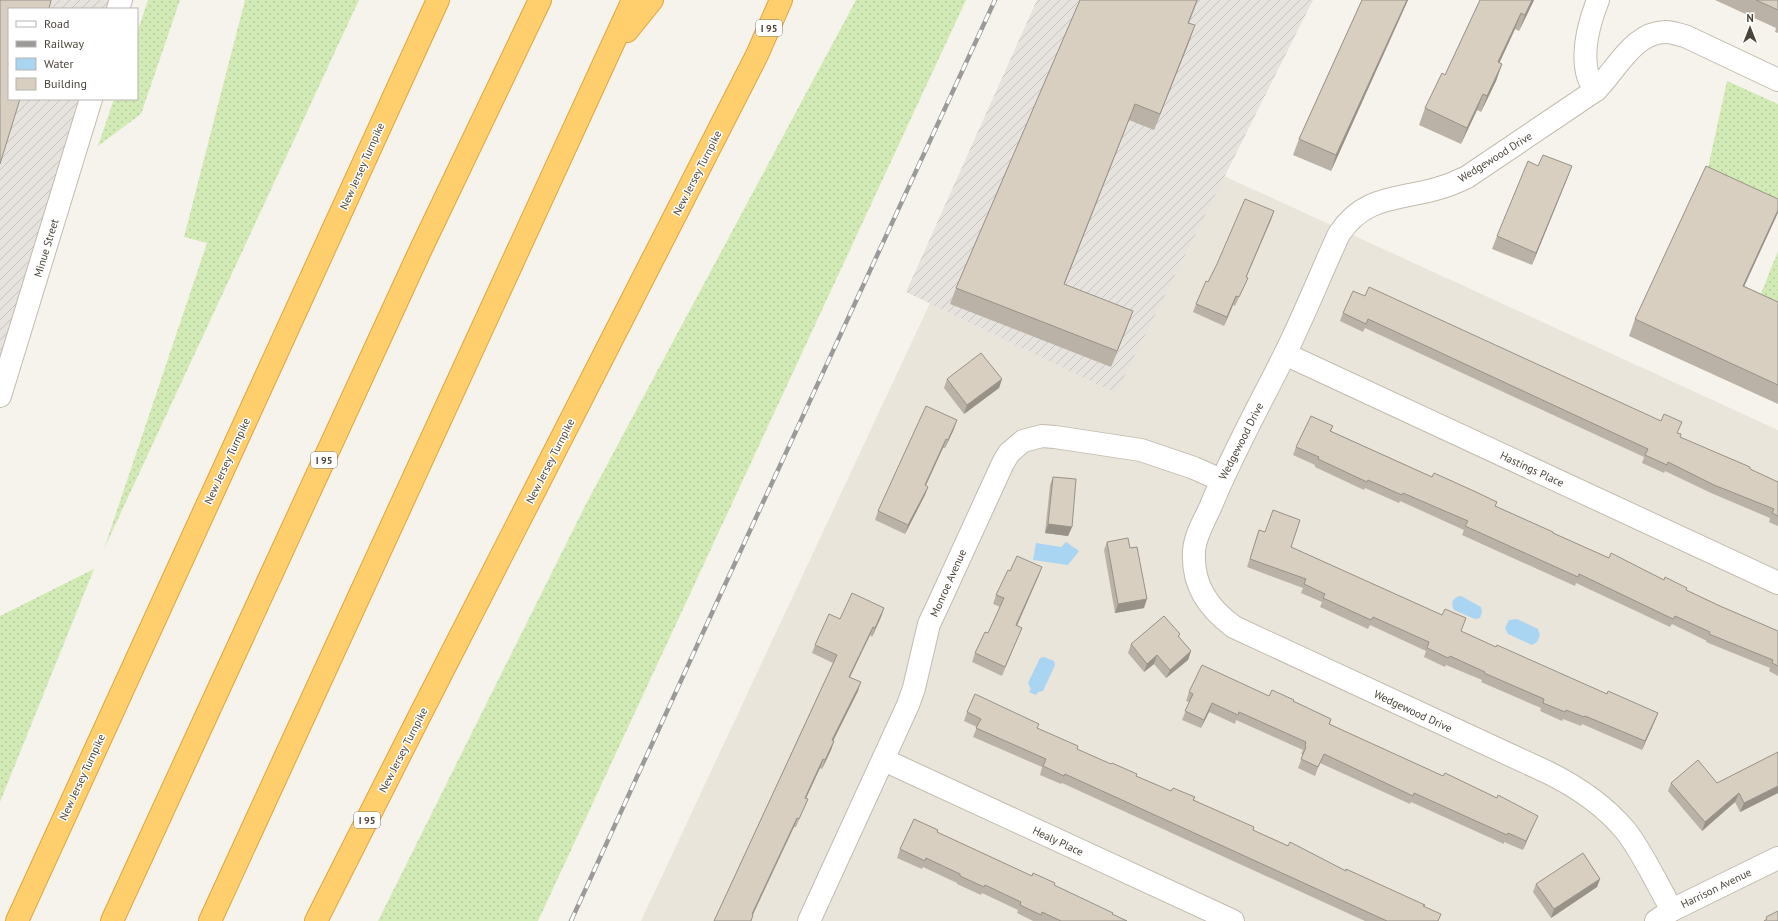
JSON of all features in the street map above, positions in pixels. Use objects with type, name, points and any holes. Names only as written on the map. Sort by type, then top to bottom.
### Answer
[{"type":"highway","name":"New Jersey Turnpike","points":[[17,921],[438,0]]},
{"type":"highway","name":"I 95","points":[[112,921],[420,251],[540,0]]},
{"type":"highway","points":[[210,921],[633,0]]},
{"type":"highway","points":[[609,54],[652,0]]},
{"type":"highway","name":"New Jersey Turnpike","points":[[316,921],[418,718],[758,55],[782,0]]},
{"type":"highway","points":[[758,55],[797,0]]},
{"type":"street","points":[[1596,90],[1588,78],[1586,50],[1589,30],[1598,0]]},
{"type":"street","name":"Wedgewood Drive","points":[[1664,916],[1626,831],[1589,795],[1549,773],[1234,627],[1213,610],[1205,599],[1197,577],[1194,550],[1196,540],[1221,480],[1285,354],[1339,234],[1347,222],[1358,212],[1376,203],[1449,186],[1467,177],[1596,90],[1635,43],[1646,36],[1658,32],[1669,32],[1685,36],[1778,80]]},
{"type":"street","name":"Minue Street","points":[[0,396],[91,100]]},
{"type":"street","name":"Hastings Place","points":[[1285,354],[1778,583]]},
{"type":"street","name":"Monroe Avenue","points":[[809,921],[884,760],[914,688],[926,638],[935,611],[994,480],[1009,453],[1023,441],[1042,436],[1108,444],[1141,450],[1160,456],[1221,480]]},
{"type":"street","name":"Healy Place","points":[[884,760],[1233,921]]},
{"type":"street","name":"Harrison Avenue","points":[[1664,916],[1778,858]]},
{"type":"shaded area","points":[[0,0],[124,0],[121,8],[8,8],[8,100],[92,100],[0,380]]},
{"type":"shaded area","points":[[1037,0],[1313,0],[1116,393],[906,292]]},
{"type":"shaded area","points":[[1224,176],[1778,430],[1778,921],[641,921],[930,303],[1116,392]]},
{"type":"green space","points":[[148,0],[180,0],[141,114],[98,146],[114,100],[138,100],[138,30]]},
{"type":"green space","points":[[245,0],[359,0],[104,549],[207,243],[184,237]]},
{"type":"green space","points":[[856,0],[966,0],[538,921],[378,921],[586,504]]},
{"type":"green space","points":[[1727,81],[1778,104],[1778,201],[1708,168]]},
{"type":"green space","points":[[1778,251],[1778,304],[1760,296]]},
{"type":"green space","points":[[94,569],[0,802],[0,616]]},
{"type":"water","points":[[1066,542],[1079,551],[1068,565],[1033,560],[1036,543],[1061,547]]},
{"type":"water","points":[[1461,596],[1481,607],[1482,612],[1480,618],[1475,619],[1454,610],[1452,603],[1454,599]]},
{"type":"water","points":[[1517,619],[1538,629],[1540,635],[1537,642],[1532,645],[1508,634],[1505,628],[1509,620]]},
{"type":"water","points":[[1044,657],[1054,661],[1055,665],[1043,691],[1038,692],[1036,695],[1029,692],[1031,689],[1028,683],[1040,658]]},
{"type":"building","points":[[0,0],[51,0],[49,8],[8,8],[8,100],[20,100],[0,164]]},
{"type":"building","points":[[1080,0],[1197,0],[1188,23],[1195,25],[1160,114],[1135,104],[1064,284],[1133,311],[1117,351],[956,288]]},
{"type":"building","points":[[1362,0],[1407,0],[1336,155],[1299,139]]},
{"type":"building","points":[[1480,0],[1532,0],[1525,15],[1521,13],[1498,62],[1502,64],[1487,96],[1483,94],[1467,128],[1425,108],[1442,73],[1445,75]]},
{"type":"building","points":[[1756,0],[1778,0],[1778,10]]},
{"type":"building","points":[[1543,155],[1572,166],[1536,253],[1497,236],[1528,161],[1538,166]]},
{"type":"building","points":[[1706,166],[1778,199],[1778,210],[1743,286],[1778,302],[1778,385],[1635,319]]},
{"type":"building","points":[[1245,199],[1274,211],[1246,277],[1248,278],[1239,297],[1236,296],[1227,317],[1196,304],[1206,281],[1208,282],[1217,264]]},
{"type":"building","points":[[1369,287],[1661,421],[1664,414],[1682,422],[1677,433],[1681,434],[1680,437],[1750,467],[1750,469],[1778,482],[1778,516],[1772,513],[1774,509],[1714,485],[1668,462],[1667,465],[1645,455],[1648,449],[1368,319],[1366,324],[1343,313],[1353,291],[1365,296]]},
{"type":"building","points":[[981,353],[1002,379],[967,405],[947,379]]},
{"type":"building","points":[[926,406],[957,420],[948,440],[946,439],[925,485],[928,487],[908,525],[878,511]]},
{"type":"building","points":[[1311,416],[1333,426],[1330,431],[1432,477],[1434,473],[1497,502],[1495,506],[1553,533],[1609,558],[1611,553],[1664,580],[1665,577],[1687,588],[1686,590],[1778,631],[1778,666],[1772,663],[1773,660],[1709,634],[1710,632],[1675,616],[1673,619],[1579,574],[1578,577],[1465,526],[1468,521],[1403,493],[1402,495],[1368,480],[1367,482],[1318,459],[1319,457],[1296,447]]},
{"type":"building","points":[[1053,477],[1076,479],[1072,527],[1048,524]]},
{"type":"building","points":[[1273,510],[1300,520],[1291,547],[1442,615],[1445,609],[1466,618],[1461,631],[1496,647],[1497,645],[1607,694],[1608,691],[1658,713],[1645,741],[1585,716],[1584,717],[1566,710],[1565,712],[1543,703],[1544,699],[1484,673],[1485,672],[1450,656],[1448,658],[1427,648],[1429,642],[1373,617],[1371,620],[1323,598],[1325,594],[1304,584],[1306,579],[1250,559],[1259,530],[1265,532]]},
{"type":"building","points":[[1128,538],[1130,548],[1137,547],[1147,599],[1118,604],[1107,542]]},
{"type":"building","points":[[1017,556],[1042,567],[1016,625],[1022,628],[1005,667],[975,653],[985,632],[988,633],[1004,598],[996,595],[1008,570],[1010,571]]},
{"type":"building","points":[[852,593],[884,608],[875,628],[873,627],[849,677],[861,682],[832,740],[834,741],[825,760],[823,759],[805,798],[808,799],[799,819],[797,818],[752,914],[751,921],[714,921],[837,655],[815,645],[829,614],[840,619]]},
{"type":"building","points":[[1164,616],[1180,634],[1178,636],[1191,651],[1170,670],[1157,655],[1147,664],[1131,644]]},
{"type":"building","points":[[1202,665],[1269,696],[1272,690],[1331,719],[1329,724],[1443,776],[1445,773],[1497,798],[1498,795],[1538,816],[1526,841],[1508,833],[1507,835],[1414,793],[1413,796],[1324,754],[1318,767],[1301,759],[1306,747],[1306,742],[1239,712],[1238,715],[1212,703],[1204,720],[1185,711],[1193,694],[1189,692]]},
{"type":"building","points":[[975,694],[1039,724],[1037,728],[1078,746],[1077,749],[1137,774],[1136,776],[1171,791],[1173,788],[1195,797],[1193,800],[1254,827],[1253,830],[1288,846],[1290,842],[1346,871],[1346,869],[1425,905],[1423,906],[1441,914],[1438,921],[1387,921],[1065,774],[1064,776],[1043,766],[1046,759],[976,728],[981,719],[967,712]]},
{"type":"building","points":[[1778,752],[1778,786],[1744,803],[1739,793],[1705,822],[1671,783],[1698,760],[1717,783]]},
{"type":"building","points":[[914,819],[938,830],[937,832],[1032,876],[1033,873],[1055,883],[1054,885],[1127,921],[1061,921],[1042,912],[1041,915],[1020,905],[1021,902],[985,885],[984,887],[960,876],[960,874],[926,858],[925,861],[900,849]]},
{"type":"building","points":[[1583,853],[1600,879],[1554,909],[1536,884]]},
{"type":"building","points":[[1778,911],[1778,921],[1764,921],[1767,919],[1766,917]]},
{"type":"railway","points":[[571,921],[995,0]]}]
